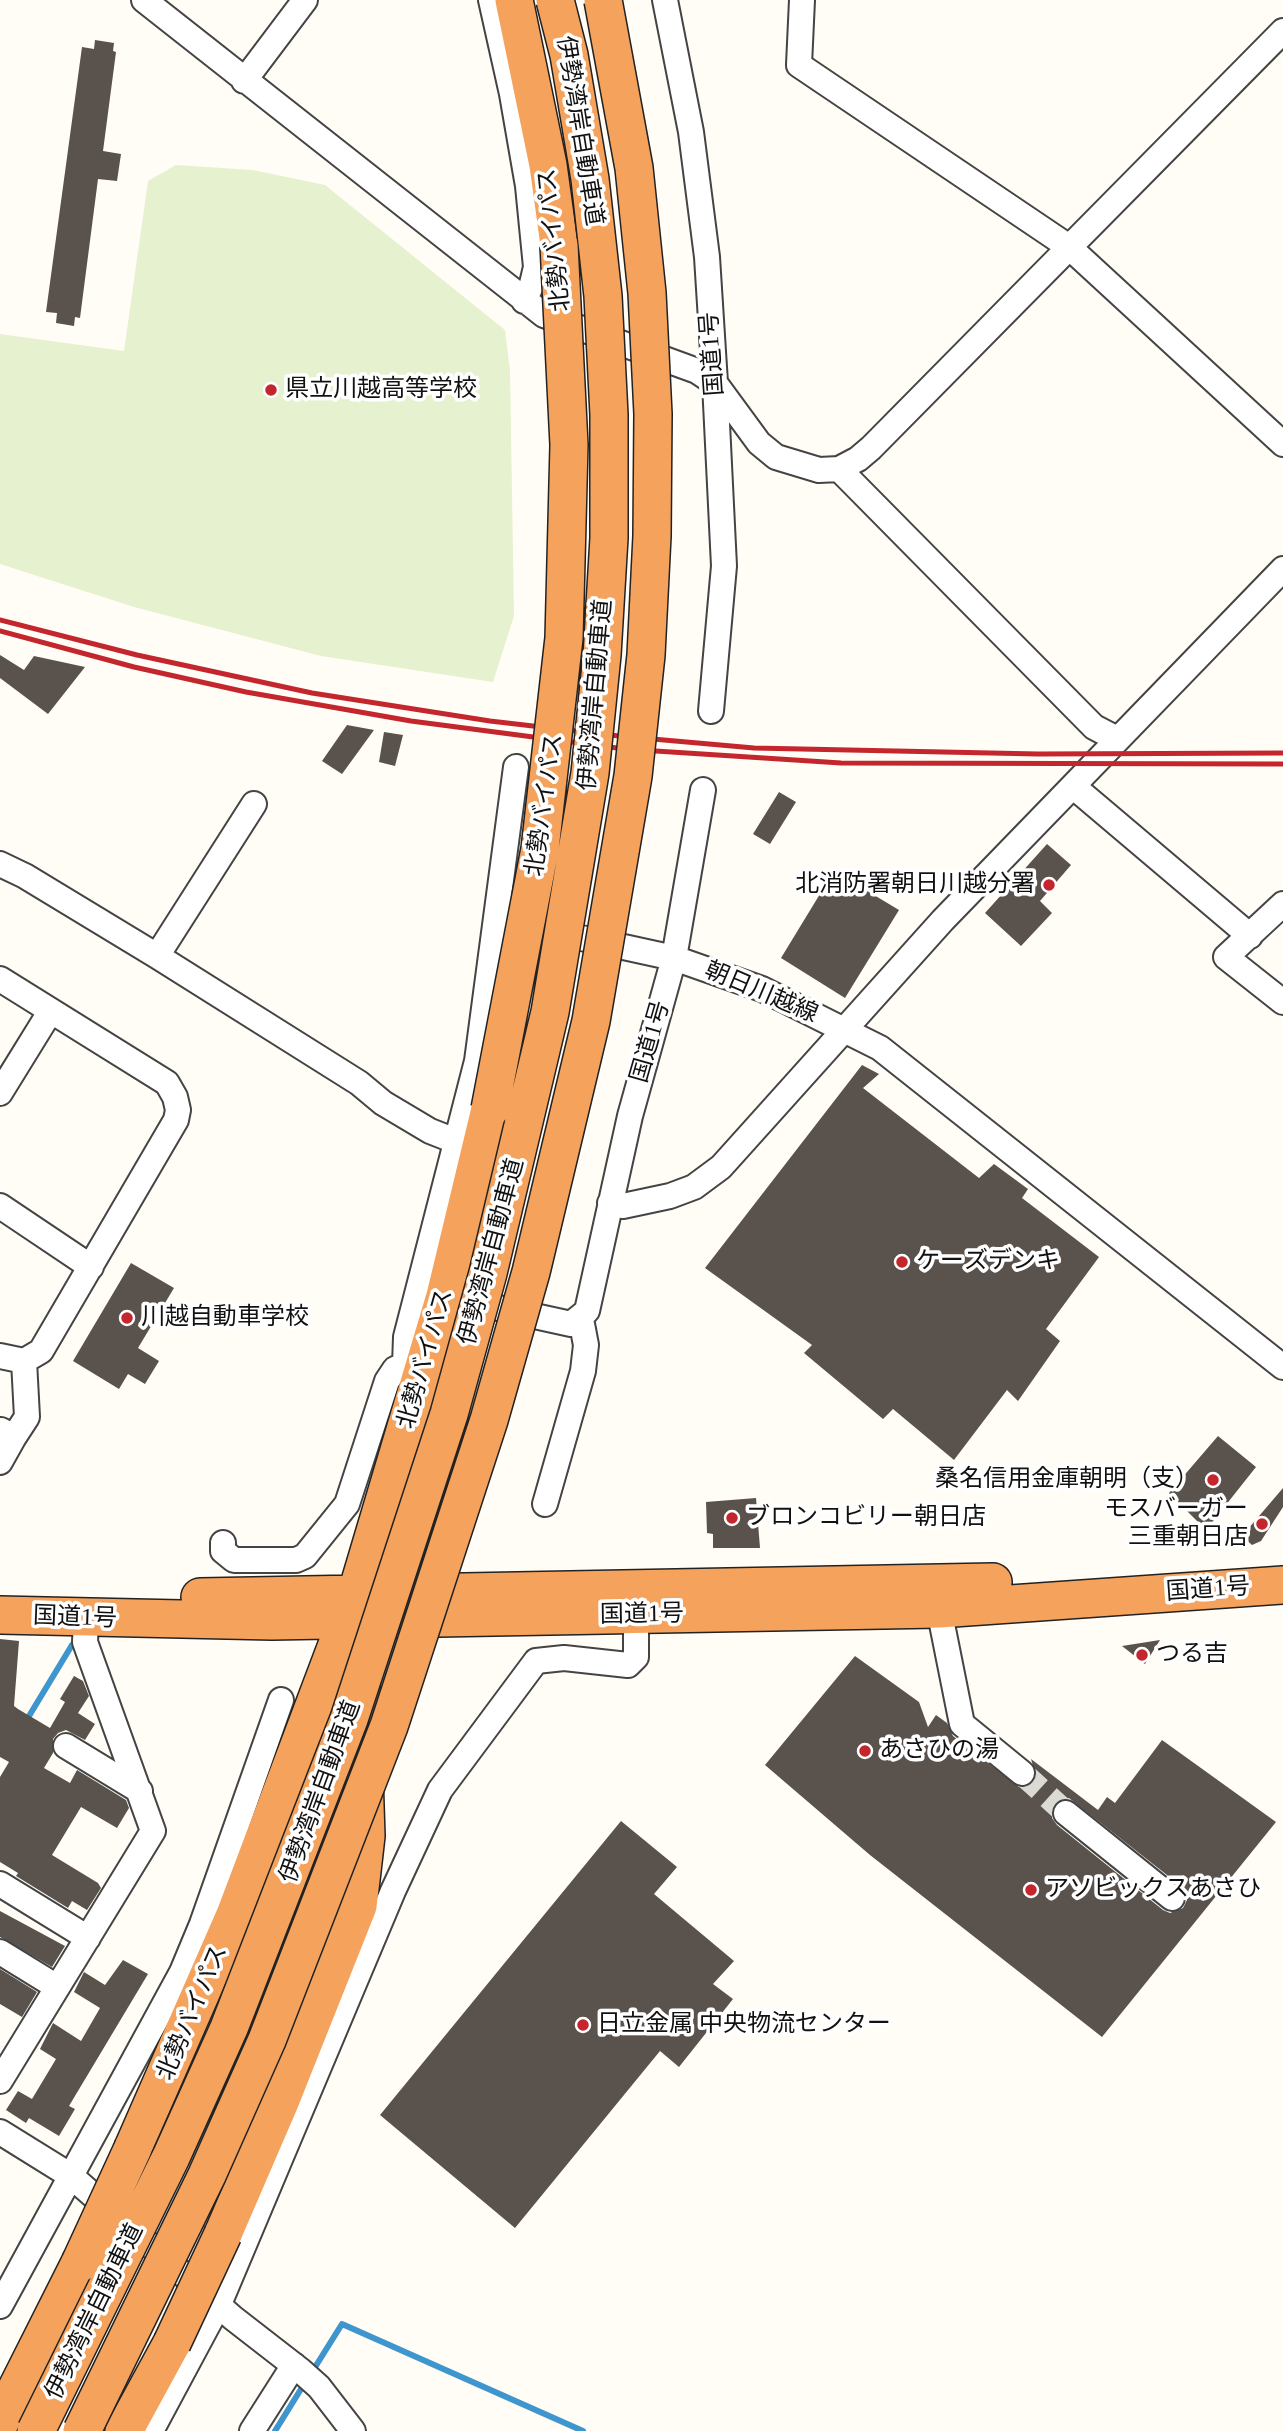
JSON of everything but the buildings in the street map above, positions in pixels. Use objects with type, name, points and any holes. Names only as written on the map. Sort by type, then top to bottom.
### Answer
[{"type":"highway","name":"北勢バイパス","points":[[0,2422],[80,2263],[198,2003],[253,1824],[320,1692],[354,1611],[414,1370],[445,1296],[490,1109],[540,849],[564,638],[569,445],[559,245],[548,165],[514,0]]},
{"type":"highway","name":"伊勢湾岸自動車道","points":[[36,2431],[171,2157],[223,2039],[349,1719],[453,1401],[521,1141],[550,1012],[590,773],[600,681],[608,538],[609,428],[603,296],[590,180],[569,55],[555,0]]},
{"type":"highway","name":"伊勢湾岸自動車道","points":[[82,2431],[202,2187],[268,2040],[389,1726],[493,1407],[531,1272],[591,1021],[633,776],[646,655],[652,536],[653,414],[647,293],[634,167],[613,41],[603,0]]},
{"type":"highway","name":"国道1号","points":[[0,1615],[86,1620],[272,1621],[354,1611],[1283,1578]]},
{"type":"highway","name":"国道1号","points":[[0,1600],[354,1611],[636,1615],[939,1609],[1283,1585]]},
{"type":"highway","name":"北勢バイパス","points":[[124,2431],[172,2343],[223,2234],[348,1937],[378,1885],[366,1836],[354,1611]]},
{"type":"highway","points":[[272,1621],[296,1634],[312,1652],[318,1663],[320,1692]]},
{"type":"street","points":[[144,0],[534,308],[697,371],[715,383],[740,422],[776,457],[819,470],[839,469],[871,448],[1283,31]]},
{"type":"street","points":[[244,80],[305,0]]},
{"type":"street","points":[[491,0],[512,94],[528,186],[536,267],[532,284],[534,308]]},
{"type":"street","name":"国道1号","points":[[665,0],[691,132],[707,257],[724,566],[712,711]]},
{"type":"street","points":[[802,0],[799,65],[1069,247],[1283,444]]},
{"type":"street","points":[[839,469],[1094,727],[1117,738]]},
{"type":"street","points":[[610,1203],[623,1206],[670,1196],[708,1178],[846,1031],[943,920],[1283,569]]},
{"type":"street","points":[[223,1543],[223,1551],[234,1560],[296,1560],[305,1556],[347,1504],[387,1381],[395,1369],[414,1370],[406,1337],[477,1061],[516,767]]},
{"type":"street","points":[[1074,786],[1250,936]]},
{"type":"street","name":"国道1号","points":[[545,1504],[583,1371],[586,1345],[581,1320],[591,1301],[630,1116],[674,958],[704,790]]},
{"type":"street","points":[[157,956],[254,804]]},
{"type":"street","points":[[0,864],[25,876],[157,956],[347,1076],[383,1103],[430,1131],[458,1142]]},
{"type":"street","points":[[1283,904],[1250,936],[1240,941],[1226,957],[1283,1002]]},
{"type":"street","points":[[497,926],[587,939],[674,958]]},
{"type":"street","name":"朝日川越線","points":[[674,958],[762,989],[880,1048],[1283,1367]]},
{"type":"street","points":[[0,979],[50,1013],[167,1083],[178,1105],[176,1120],[41,1351],[12,1359],[27,1417],[7,1433],[0,1462]]},
{"type":"street","points":[[0,1093],[50,1013]]},
{"type":"street","points":[[0,1206],[91,1267]]},
{"type":"street","points":[[445,1296],[560,1323],[571,1324],[581,1320]]},
{"type":"street","points":[[939,1609],[962,1724],[1022,1773]]},
{"type":"street","points":[[151,2431],[219,2304],[378,1885],[440,1790],[536,1661],[564,1658],[628,1665],[636,1657],[636,1615]]},
{"type":"street","points":[[0,2081],[153,1830],[85,1642],[86,1620]]},
{"type":"street","points":[[0,2305],[182,1972],[202,1924],[253,1824],[281,1700]]},
{"type":"street","points":[[66,1746],[140,1790]]},
{"type":"street","points":[[1066,1813],[1172,1898]]},
{"type":"street","points":[[0,1884],[88,1938]]},
{"type":"street","points":[[0,1952],[57,1987]]},
{"type":"street","points":[[0,2132],[71,2176],[319,2387],[353,2431]]},
{"type":"street","points":[[252,2431],[297,2368]]},
{"type":"green space","name":"県立川越高等学校","points":[[176,165],[253,170],[325,185],[505,330],[510,370],[514,616],[493,682],[321,656],[134,607],[0,564],[0,334],[124,351],[148,181]]},
{"type":"waterway","points":[[26,1721],[72,1645]]},
{"type":"waterway","points":[[312,2372],[342,2324],[583,2431]]},
{"type":"waterway","points":[[275,2431],[306,2381]]},
{"type":"tunnel","points":[[1022,1773],[1066,1813]]},
{"type":"railway","points":[[0,620],[137,655],[312,693],[490,721],[619,736],[754,748],[1038,754],[1283,753]]},
{"type":"railway","points":[[0,631],[134,667],[246,692],[411,721],[625,749],[841,763],[1283,764]]},
{"type":"place","name":"県立川越高等学校","points":[[271,390]]},
{"type":"place","name":"北消防署朝日川越分署","points":[[1049,885]]},
{"type":"place","name":"ケーズデンキ","points":[[902,1262]]},
{"type":"place","name":"川越自動車学校","points":[[127,1318]]},
{"type":"place","name":"桑名信用金庫朝明（支）","points":[[1213,1480]]},
{"type":"place","name":"ブロンコビリー朝日店","points":[[732,1518]]},
{"type":"place","name":"モスバーガー 三重朝日店","points":[[1262,1524]]},
{"type":"place","name":"つる吉","points":[[1142,1655]]},
{"type":"place","name":"あさひの湯","points":[[865,1751]]},
{"type":"place","name":"アソビックスあさひ","points":[[1031,1890]]},
{"type":"place","name":"日立金属 中央物流センター","points":[[583,2025]]}]
